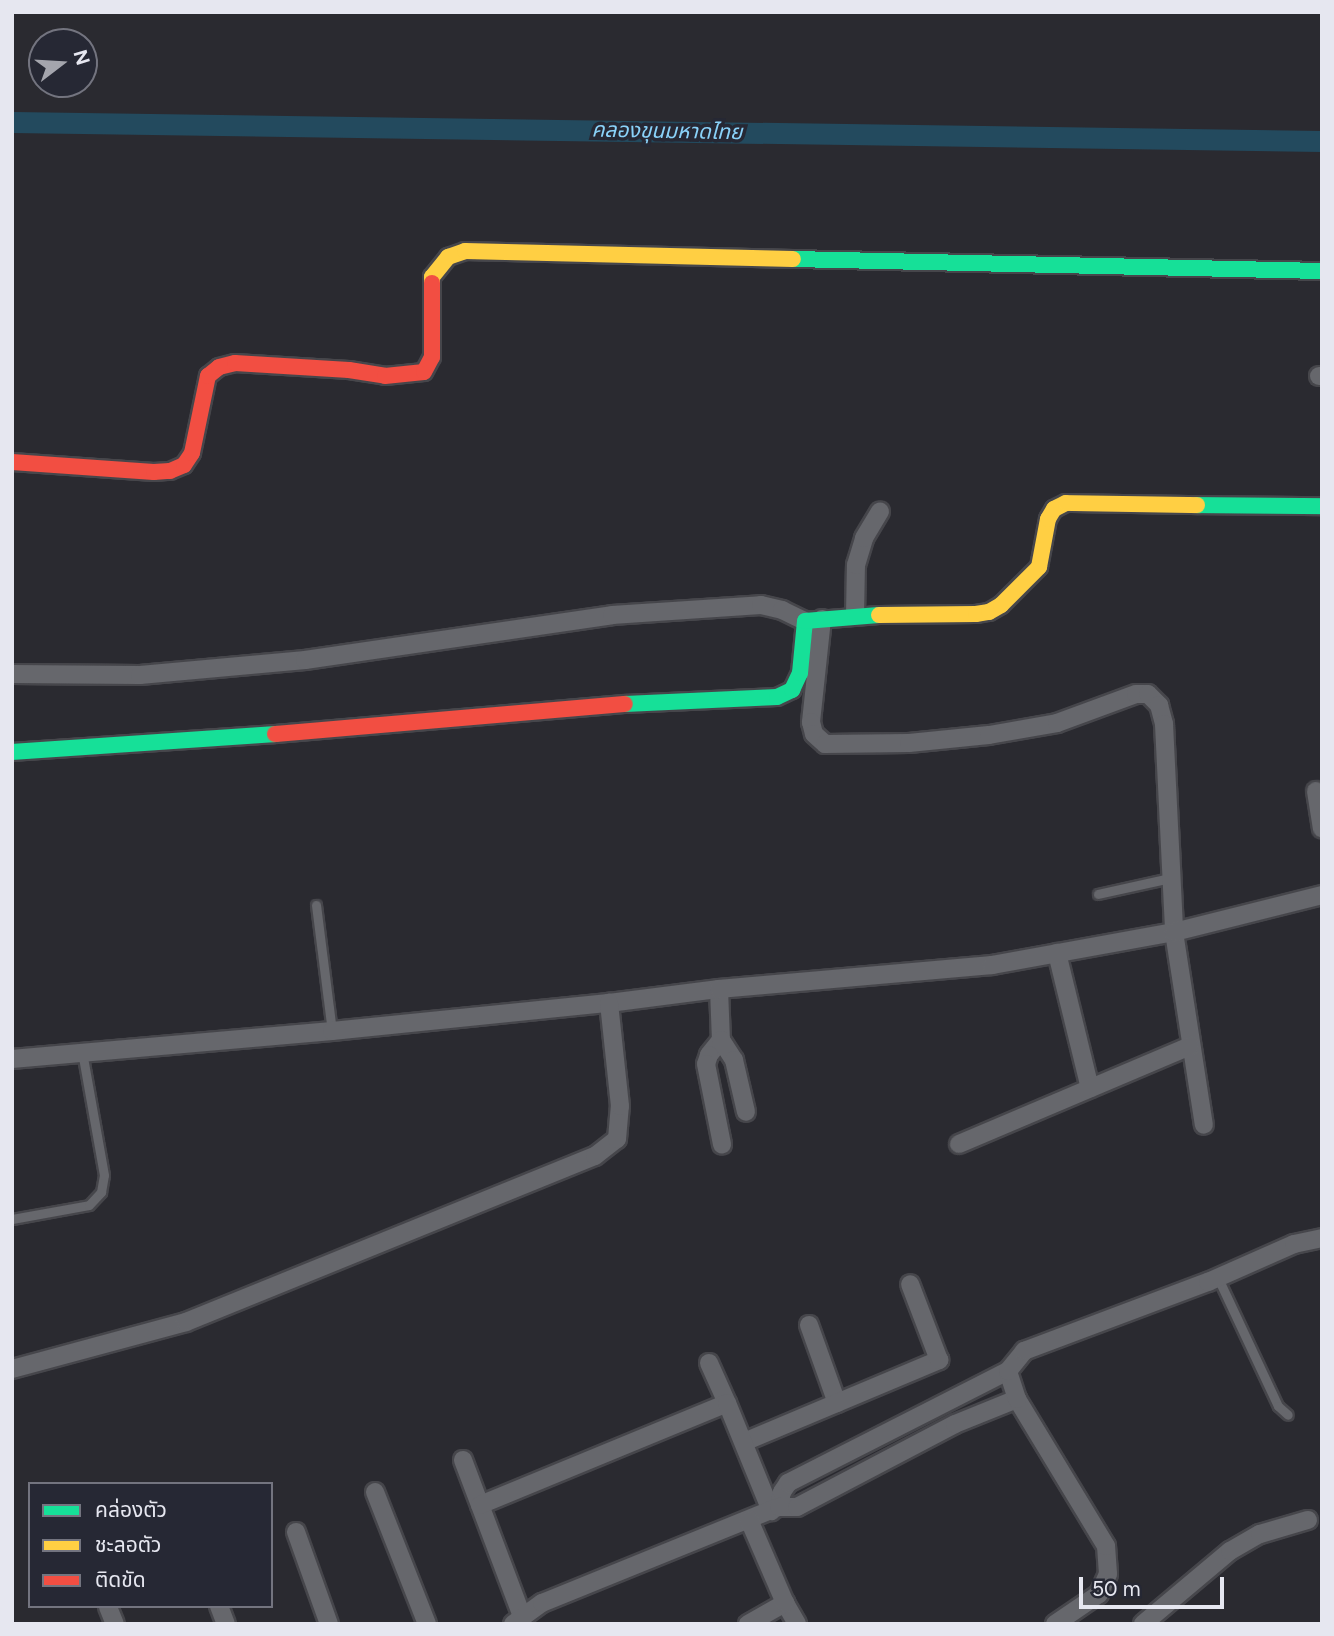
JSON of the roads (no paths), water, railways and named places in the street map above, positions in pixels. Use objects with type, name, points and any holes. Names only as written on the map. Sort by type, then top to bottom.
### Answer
[{"type":"street","points":[[12,462],[154,472],[170,471],[184,465],[192,453],[208,376],[219,366],[235,363],[349,370],[385,376],[424,372],[432,357],[432,277],[448,257],[465,251],[1322,271]]},
{"type":"street","points":[[12,674],[140,676],[305,660],[612,615],[747,606],[782,610],[813,620],[855,615],[989,612],[1001,605],[1039,567],[1048,519],[1054,509],[1066,503],[1322,506]]},
{"type":"street","points":[[855,615],[856,565],[864,538],[880,511]]},
{"type":"street","points":[[12,752],[322,731],[638,702],[777,697],[792,690],[800,673],[813,620]]},
{"type":"street","points":[[813,620],[811,722],[814,734],[825,744],[909,743],[989,735],[1057,723],[1136,694],[1148,694],[1160,705],[1164,724],[1174,932],[1204,1125]]},
{"type":"street","points":[[1316,790],[1322,829]]},
{"type":"street","points":[[12,1059],[332,1031],[719,989],[992,965],[1174,932],[1322,895]]},
{"type":"street","points":[[1057,953],[1090,1088]]},
{"type":"street","points":[[719,989],[721,1040],[734,1060],[746,1112]]},
{"type":"street","points":[[12,1369],[186,1322],[594,1156],[617,1139],[620,1106],[609,1003]]},
{"type":"street","points":[[721,1040],[709,1055],[706,1064],[722,1144]]},
{"type":"street","points":[[959,1144],[1190,1046]]},
{"type":"street","points":[[775,1509],[788,1483],[1008,1371],[1024,1351],[1218,1278],[1294,1244],[1322,1237]]},
{"type":"street","points":[[744,1442],[939,1360],[910,1283]]},
{"type":"street","points":[[809,1325],[837,1403]]},
{"type":"street","points":[[709,1363],[775,1509]]},
{"type":"street","points":[[1008,1371],[1017,1399],[1106,1546],[1108,1574],[1099,1594],[1055,1624]]},
{"type":"street","points":[[463,1460],[517,1620],[542,1603],[775,1509],[797,1507],[946,1429],[1017,1399]]},
{"type":"street","points":[[480,1505],[727,1403]]},
{"type":"street","points":[[933,1409],[946,1429]]},
{"type":"street","points":[[375,1492],[427,1624]]},
{"type":"street","points":[[749,1520],[797,1624]]},
{"type":"street","points":[[1143,1624],[1230,1551],[1260,1534],[1308,1520]]},
{"type":"street","points":[[296,1532],[329,1624]]},
{"type":"street","points":[[748,1624],[785,1603]]},
{"type":"lane","points":[[1098,894],[1170,878]]},
{"type":"lane","points":[[316,905],[332,1031]]},
{"type":"lane","points":[[12,1219],[89,1205],[101,1192],[104,1175],[82,1052]]},
{"type":"lane","points":[[1218,1278],[1278,1406],[1288,1415]]},
{"type":"waterway","name":"คลองขุนมหาดไทย","points":[[12,122],[1322,141]]}]
